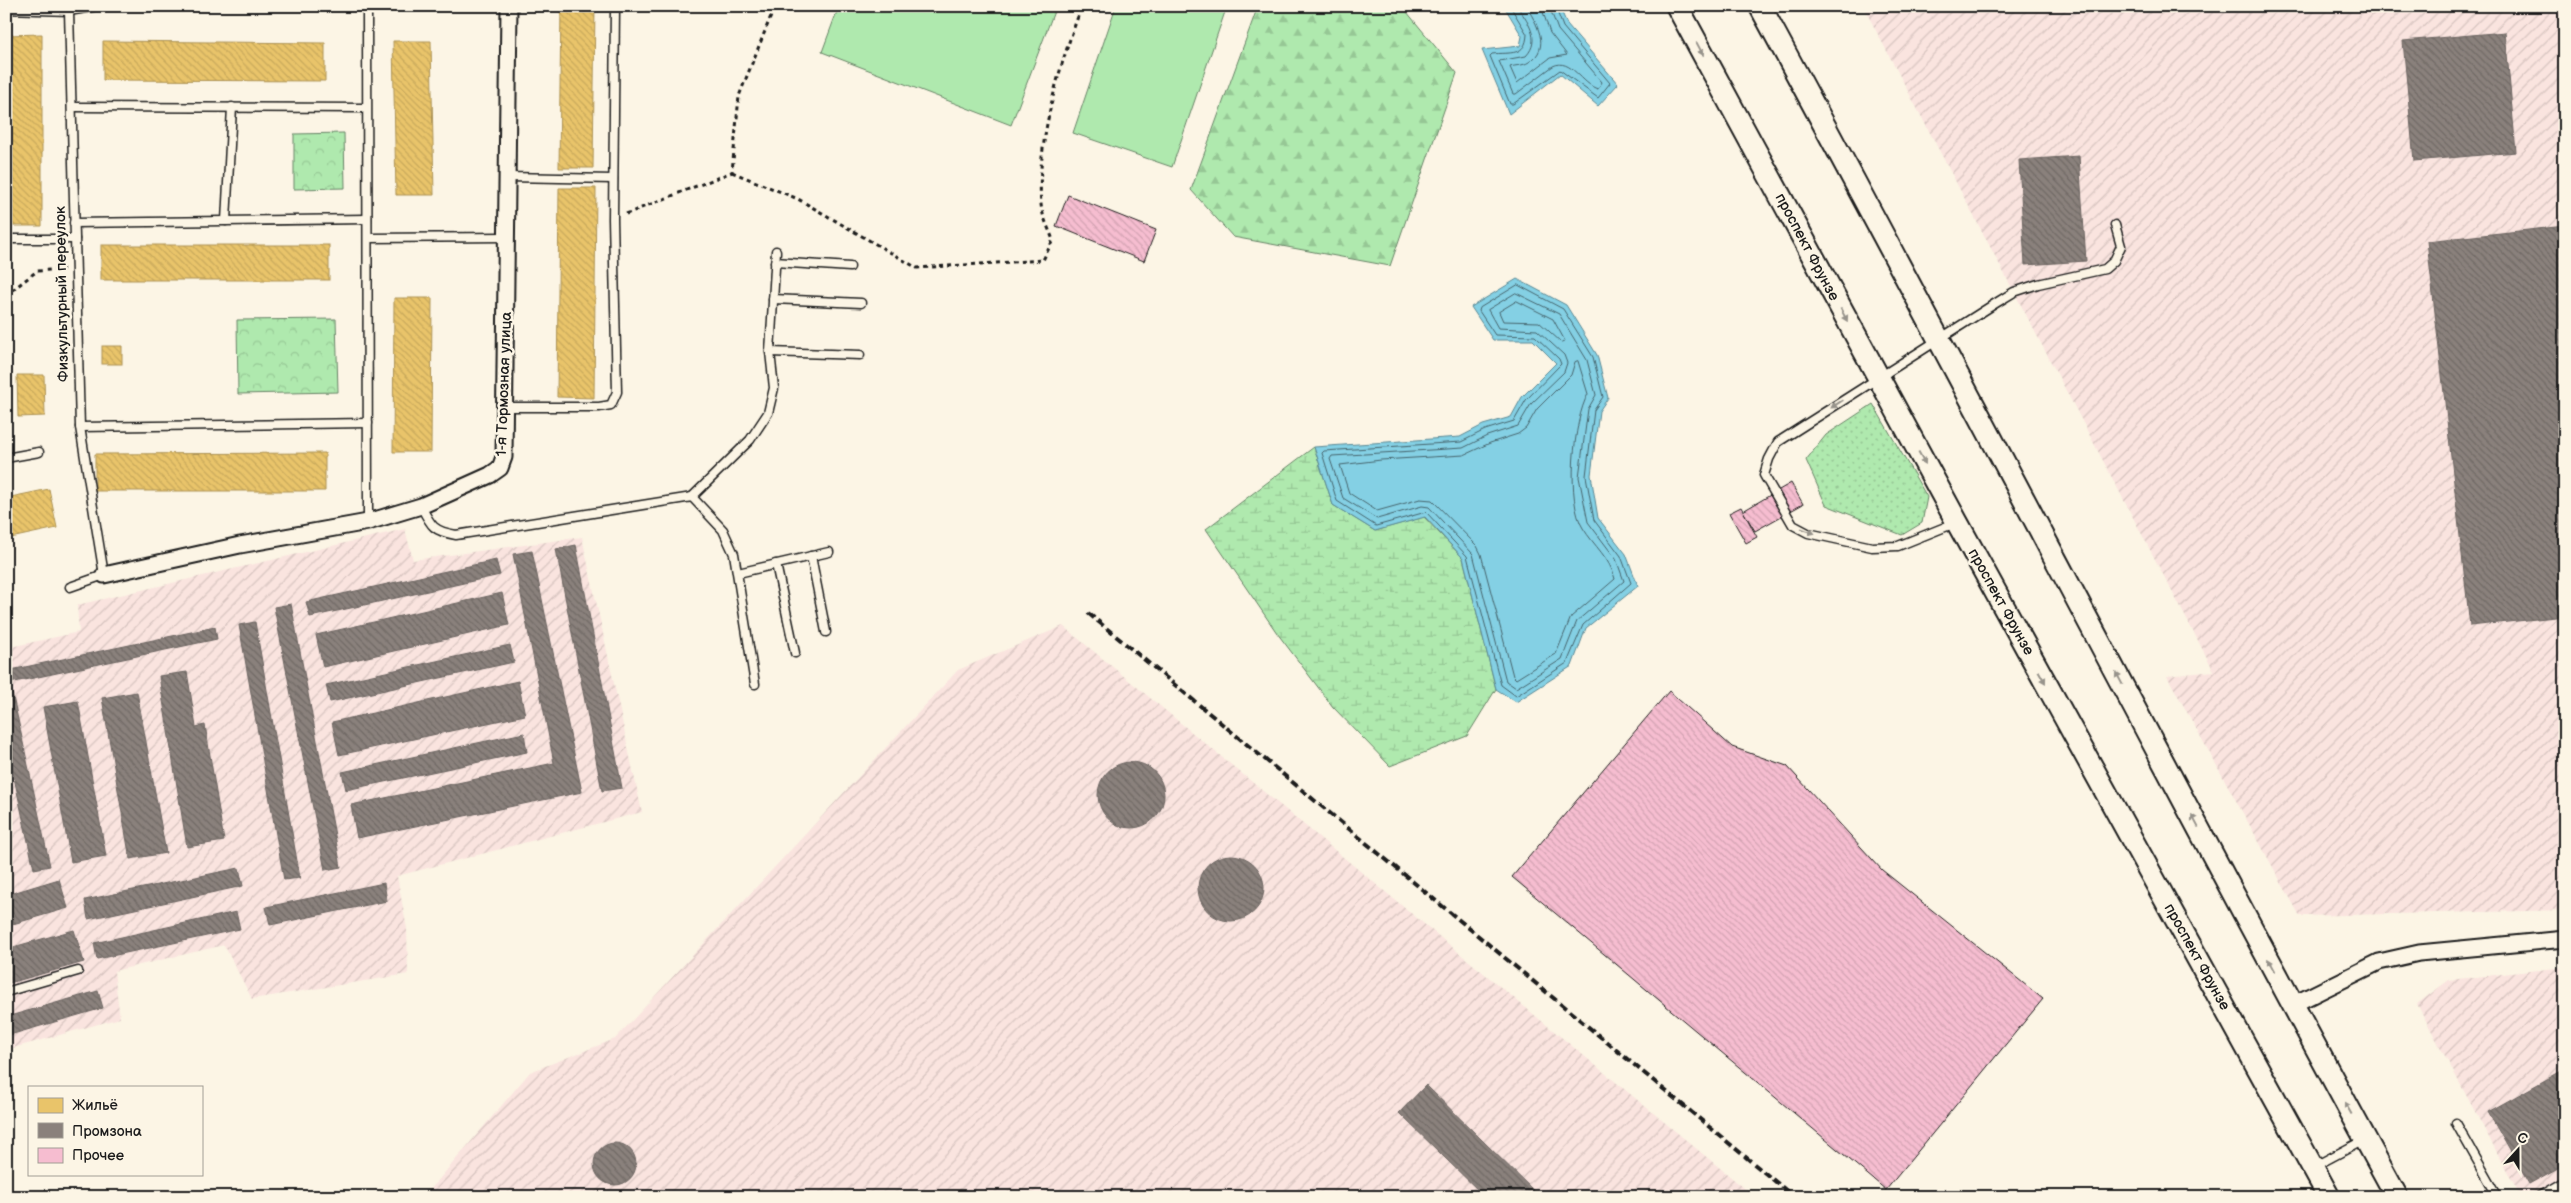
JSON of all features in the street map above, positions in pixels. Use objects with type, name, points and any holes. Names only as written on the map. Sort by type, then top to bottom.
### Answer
[{"type":"main road","name":"проспект Фрунзе","points":[[1677,6],[1878,378],[2329,1197]]},
{"type":"main road","points":[[1760,6],[1940,337],[2292,1005],[2397,1197]]},
{"type":"street","name":"1-я Тормозная улица","points":[[104,575],[240,545],[368,522],[421,506],[490,476],[500,468],[504,457],[508,237],[509,6]]},
{"type":"street","points":[[2292,1005],[2379,962],[2419,953],[2565,939]]},
{"type":"lane","points":[[6,9],[69,12],[97,6]]},
{"type":"lane","points":[[367,6],[368,522]]},
{"type":"lane","points":[[504,406],[611,405],[617,392],[613,219],[615,6]]},
{"type":"lane","name":"Физкультурный переулок","points":[[69,12],[75,240],[74,268],[80,427],[104,575]]},
{"type":"lane","points":[[72,107],[366,108]]},
{"type":"lane","points":[[226,220],[232,107]]},
{"type":"lane","points":[[507,177],[614,178]]},
{"type":"lane","points":[[74,223],[366,219]]},
{"type":"lane","points":[[1957,522],[1898,546],[1872,547],[1808,533],[1793,525],[1764,475],[1769,459],[1778,442],[1940,337],[2014,292],[2038,284],[2105,269],[2114,261],[2121,246],[2115,225]]},
{"type":"lane","points":[[368,238],[508,237]]},
{"type":"lane","points":[[6,239],[75,240]]},
{"type":"lane","points":[[421,506],[429,522],[438,532],[456,534],[692,497],[750,440],[768,413],[774,388],[770,352],[776,251]]},
{"type":"lane","points":[[776,262],[850,267]]},
{"type":"lane","points":[[773,299],[861,303]]},
{"type":"lane","points":[[770,352],[860,355]]},
{"type":"lane","points":[[80,427],[368,423]]},
{"type":"lane","points":[[6,458],[38,452]]},
{"type":"lane","points":[[692,497],[723,530],[734,554],[756,684]]},
{"type":"lane","points":[[738,573],[830,552]]},
{"type":"lane","points":[[811,556],[826,632]]},
{"type":"lane","points":[[776,564],[794,653]]},
{"type":"lane","points":[[70,587],[104,575]]},
{"type":"lane","points":[[6,992],[78,971]]},
{"type":"lane","points":[[2456,1123],[2498,1197]]},
{"type":"lane","points":[[2313,1167],[2365,1139]]},
{"type":"lane","points":[[2538,1197],[2565,1180]]},
{"type":"path","points":[[732,172],[739,96],[775,6]]},
{"type":"path","points":[[613,219],[732,172],[798,199],[917,268],[1043,260],[1053,240],[1041,205],[1043,143],[1069,39],[1082,6]]},
{"type":"path","points":[[6,295],[37,271],[74,268]]},
{"type":"shaded area","points":[[1863,6],[2565,6],[2565,910],[2300,916],[2167,676],[2214,671]]},
{"type":"shaded area","points":[[405,529],[413,560],[582,537],[642,812],[397,876],[407,929],[408,974],[252,999],[224,945],[114,971],[120,1018],[6,1050],[6,648],[79,632],[77,605]]},
{"type":"shaded area","points":[[1063,626],[1755,1197],[424,1197],[530,1072],[615,1039],[958,670]]},
{"type":"shaded area","points":[[2565,967],[2565,1197],[2521,1197],[2417,1004],[2449,980]]},
{"type":"green space","points":[[839,6],[1056,6],[1011,125],[822,52]]},
{"type":"green space","points":[[1116,6],[1227,6],[1172,167],[1073,133]]},
{"type":"green space","points":[[1258,6],[1402,6],[1457,73],[1390,266],[1233,237],[1191,190]]},
{"type":"green space","points":[[344,133],[345,188],[294,189],[294,134]]},
{"type":"green space","points":[[336,319],[338,392],[238,394],[237,320]]},
{"type":"green space","points":[[1873,404],[1927,497],[1922,523],[1902,535],[1826,505],[1806,460],[1826,435]]},
{"type":"green space","points":[[1314,447],[1333,505],[1375,531],[1424,517],[1463,558],[1496,689],[1467,736],[1390,766],[1333,707],[1277,633],[1206,529]]},
{"type":"water","points":[[1504,6],[1559,6],[1567,24],[1618,84],[1598,106],[1560,74],[1509,114],[1482,50],[1520,46],[1522,36]]},
{"type":"water","points":[[1517,279],[1566,305],[1597,355],[1608,398],[1599,411],[1591,475],[1598,518],[1626,554],[1638,586],[1586,628],[1572,666],[1516,702],[1496,689],[1463,558],[1425,517],[1375,531],[1333,505],[1314,447],[1460,437],[1483,425],[1511,417],[1522,397],[1556,363],[1533,340],[1493,340],[1471,307]]},
{"type":"building: Жильё","points":[[561,6],[595,6],[593,168],[559,168]]},
{"type":"building: Жильё","points":[[42,34],[42,226],[6,226],[6,35]]},
{"type":"building: Жильё","points":[[103,41],[325,43],[325,81],[103,80]]},
{"type":"building: Жильё","points":[[393,41],[431,41],[434,195],[396,195]]},
{"type":"building: Жильё","points":[[559,188],[596,188],[594,398],[557,397]]},
{"type":"building: Жильё","points":[[101,245],[329,245],[329,280],[101,280]]},
{"type":"building: Жильё","points":[[394,298],[432,298],[431,452],[393,452]]},
{"type":"building: Жильё","points":[[102,346],[122,346],[122,364],[102,364]]},
{"type":"building: Жильё","points":[[17,375],[44,375],[45,416],[18,417]]},
{"type":"building: Жильё","points":[[325,453],[325,491],[95,491],[95,454]]},
{"type":"building: Жильё","points":[[49,489],[57,528],[6,539],[6,498]]},
{"type":"building: Промзона","points":[[2505,32],[2516,152],[2414,161],[2403,41]]},
{"type":"building: Промзона","points":[[2079,156],[2086,261],[2025,265],[2019,160]]},
{"type":"building: Промзона","points":[[2565,226],[2565,616],[2470,626],[2427,241]]},
{"type":"building: Промзона","points":[[576,545],[622,788],[602,791],[556,549]]},
{"type":"building: Промзона","points":[[532,551],[582,792],[357,838],[351,805],[554,763],[513,554]]},
{"type":"building: Промзона","points":[[496,560],[500,575],[310,617],[306,602]]},
{"type":"building: Промзона","points":[[502,593],[509,625],[323,667],[316,635]]},
{"type":"building: Промзона","points":[[291,604],[341,867],[325,870],[274,607]]},
{"type":"building: Промзона","points":[[255,622],[300,878],[284,880],[239,625]]},
{"type":"building: Промзона","points":[[215,627],[217,639],[10,683],[50,866],[34,869],[6,741],[6,671]]},
{"type":"building: Промзона","points":[[510,645],[514,662],[330,702],[326,685]]},
{"type":"building: Промзона","points":[[187,672],[196,727],[205,725],[224,841],[187,847],[159,676]]},
{"type":"building: Промзона","points":[[518,681],[525,715],[339,755],[332,722]]},
{"type":"building: Промзона","points":[[137,692],[166,853],[130,859],[102,698]]},
{"type":"building: Промзона","points":[[78,701],[106,856],[71,862],[43,707]]},
{"type":"building: Промзона","points":[[524,733],[527,752],[346,790],[342,772]]},
{"type":"building: Промзона","points":[[1131,762],[1144,765],[1154,772],[1161,782],[1164,795],[1161,808],[1154,818],[1144,825],[1131,828],[1118,825],[1108,818],[1101,808],[1098,795],[1101,782],[1108,772],[1118,765]]},
{"type":"building: Промзона","points":[[1231,855],[1244,858],[1254,865],[1261,875],[1264,888],[1261,901],[1254,911],[1244,918],[1231,921],[1218,918],[1208,911],[1201,901],[1198,888],[1201,875],[1208,865],[1218,858]]},
{"type":"building: Промзона","points":[[239,868],[243,886],[88,919],[85,900]]},
{"type":"building: Промзона","points":[[59,879],[68,908],[6,926],[6,895]]},
{"type":"building: Промзона","points":[[384,883],[387,901],[270,925],[266,907]]},
{"type":"building: Промзона","points":[[236,912],[240,929],[97,959],[94,943]]},
{"type":"building: Промзона","points":[[74,930],[84,962],[6,984],[6,949]]},
{"type":"building: Промзона","points":[[98,991],[103,1008],[6,1036],[6,1017]]},
{"type":"building: Промзона","points":[[2565,1069],[2565,1164],[2529,1184],[2488,1112]]},
{"type":"building: Промзона","points":[[1426,1085],[1540,1197],[1485,1197],[1399,1113]]},
{"type":"building: Промзона","points":[[611,1143],[619,1143],[630,1149],[636,1164],[630,1179],[619,1185],[611,1185],[600,1179],[594,1168],[594,1160],[600,1149]]},
{"type":"building: Прочее","points":[[1068,195],[1156,230],[1144,261],[1056,226]]},
{"type":"building: Прочее","points":[[1791,483],[1803,504],[1755,531],[1743,511]]},
{"type":"building: Прочее","points":[[1741,507],[1757,537],[1746,543],[1729,513]]},
{"type":"building: Прочее","points":[[1669,691],[1732,747],[1787,766],[1882,870],[2043,999],[1886,1190],[1512,877]]},
{"type":"railway","points":[[1088,613],[1794,1197]]}]
